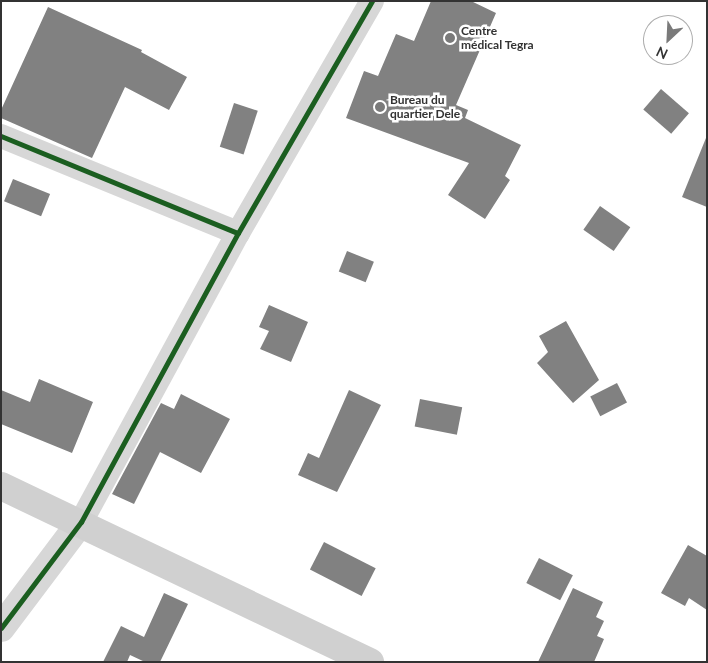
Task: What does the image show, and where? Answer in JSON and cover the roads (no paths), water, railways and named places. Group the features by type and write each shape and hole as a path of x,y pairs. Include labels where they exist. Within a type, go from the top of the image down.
{"main road":[{"path":"1,486 81,522 370,662"}],"street":[{"path":"1,628 81,522 238,233 372,1"},
{"path":"1,136 238,233"}],"place":[{"name":"Centre médical Tegra","path":"450,38"},
{"name":"Bureau du quartier Dele","path":"380,107"}]}
